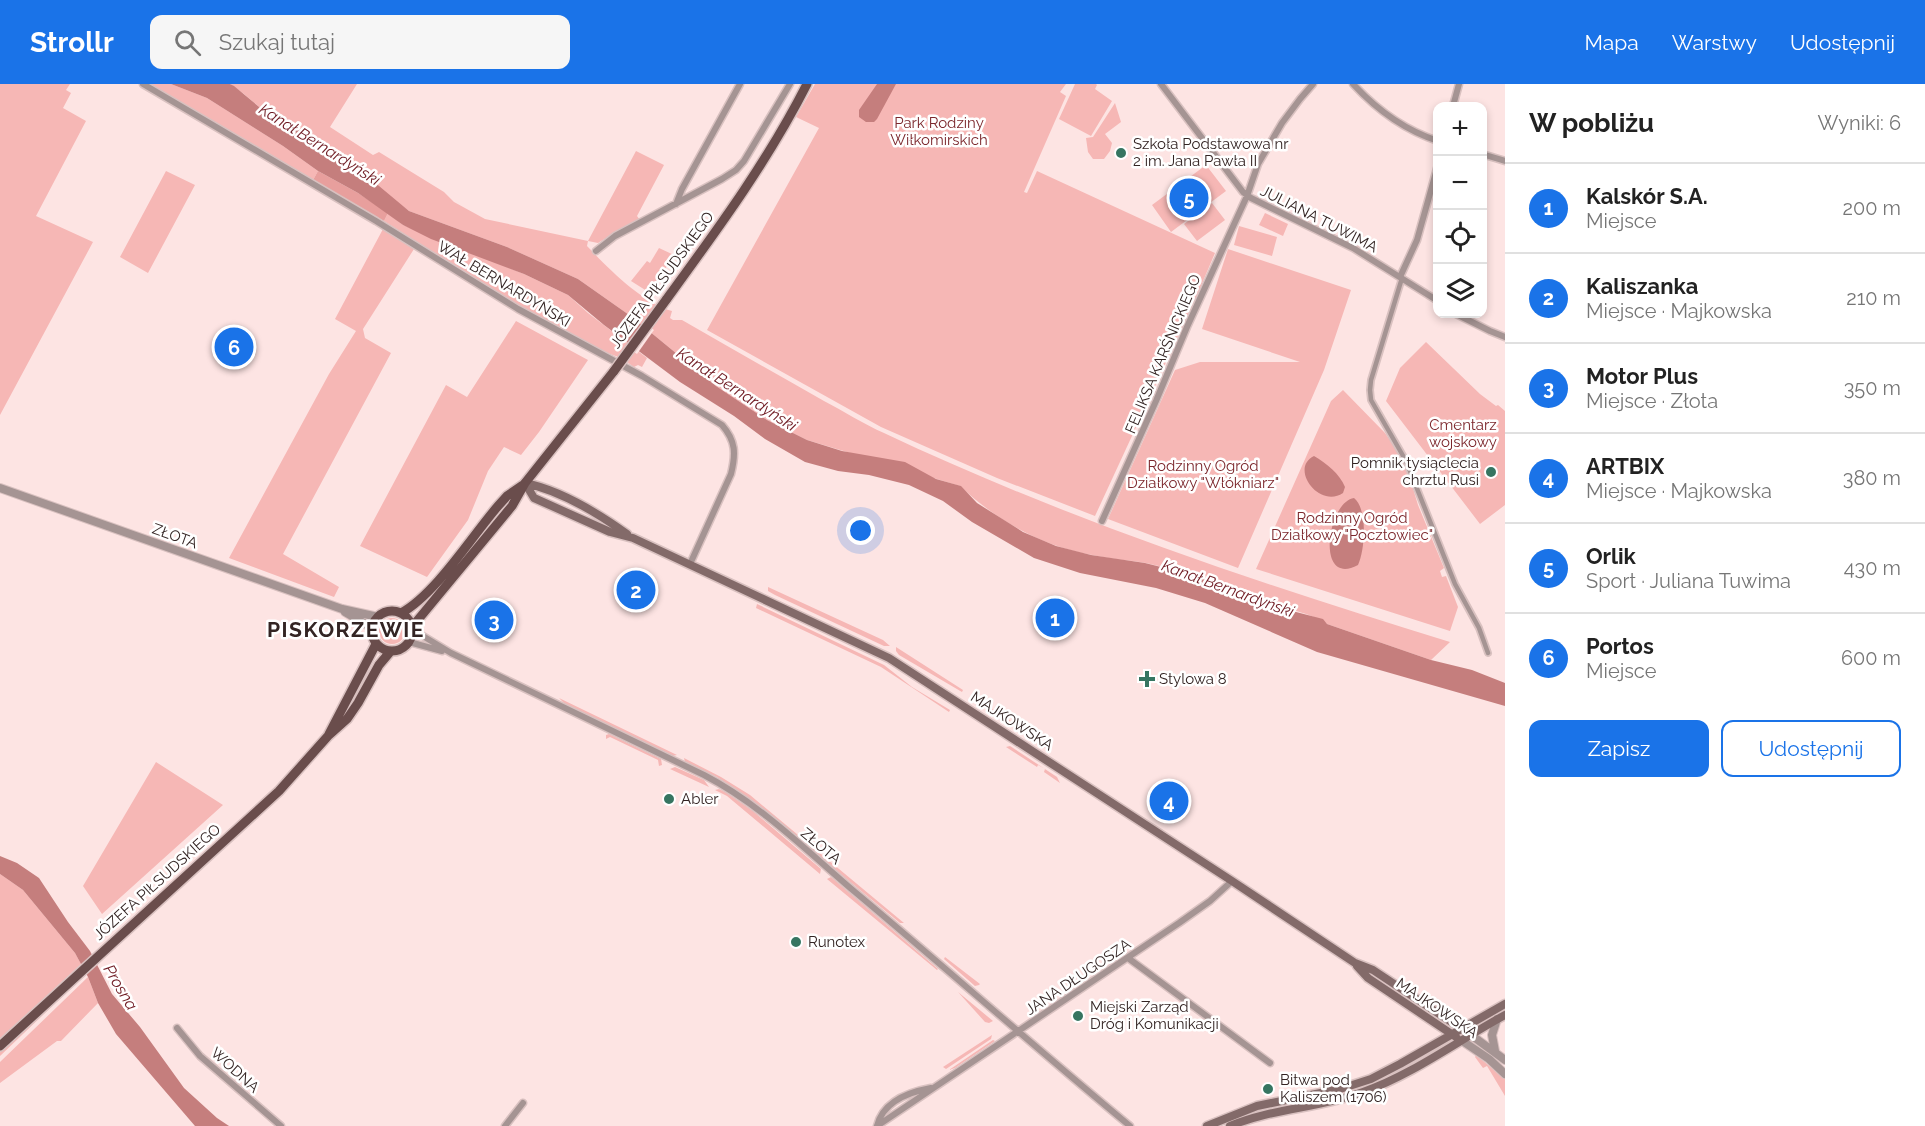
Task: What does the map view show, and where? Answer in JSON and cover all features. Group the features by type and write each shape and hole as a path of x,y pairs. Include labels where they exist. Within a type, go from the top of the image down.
{"main road":[{"name":"JÓZEFA PIŁSUDSKIEGO","path":"412,629 512,506 525,483 615,371 749,184 785,126 807,84"},
{"name":"MAJKOWSKA","path":"525,483 534,498 610,532 633,538"},
{"name":"MAJKOWSKA","path":"525,483 548,489 633,538 889,658 1355,963 1373,970 1471,1035"},
{"name":"JÓZEFA PIŁSUDSKIEGO","path":"401,613 413,606 438,581 498,506 525,483"},
{"path":"389,611 401,613 408,619 412,629 409,642 399,651 383,650 372,637 372,628 378,616 389,611"},
{"name":"JÓZEFA PIŁSUDSKIEGO","path":"328,736 376,644"},
{"name":"JÓZEFA PIŁSUDSKIEGO","path":"0,1046 264,805 298,771 328,736 340,727 390,652"},
{"name":"MAJKOWSKA","path":"1355,963 1368,978 1461,1040"},
{"path":"1207,1126 1257,1106 1328,1092 1360,1083 1388,1071 1505,1004"},
{"path":"1230,1126 1274,1112 1330,1102 1364,1092 1399,1076 1501,1017"}],"street":[{"name":"WAŁ BERNARDYŃSKI","path":"143,84 376,221 518,309 655,384 722,425 731,434 735,446 733,467 690,564"},
{"path":"676,204 740,84"},
{"path":"596,250 615,236 722,180 740,166 790,84"},
{"name":"JULIANA TUWIMA","path":"1161,84 1247,196 1341,241 1433,298"},
{"name":"FELIKSA KARŚNICKIEGO","path":"1102,521 1247,196 1264,152 1294,107 1313,84"},
{"path":"1353,84 1390,117 1422,136 1433,140"},
{"path":"1454,102 1459,84"},
{"path":"1487,156 1505,161"},
{"path":"1433,180 1417,240 1401,278 1371,380 1371,400 1406,461 1455,584 1479,628 1488,653"},
{"path":"1464,318 1505,337"},
{"name":"ZŁOTA","path":"0,488 342,609 378,616"},
{"name":"ZŁOTA","path":"342,609 372,628"},
{"name":"ZŁOTA","path":"412,629 451,653 731,790 895,925 1130,1126"},
{"name":"ZŁOTA","path":"409,642 451,653"},
{"name":"JANA DŁUGOSZA","path":"877,1126 1128,958 1198,909 1232,881"},
{"path":"1128,958 1270,1063"},
{"path":"1495,1051 1492,1035 1501,1017"},
{"name":"WODNA","path":"177,1028 200,1056 281,1126"},
{"name":"MAJKOWSKA","path":"1471,1035 1505,1060"},
{"name":"MAJKOWSKA","path":"1461,1040 1489,1059 1505,1074"},
{"path":"505,1126 523,1103"}],"green space":[{"path":"0,84 70,84 66,90 71,93 63,108 86,121 36,216 93,242 0,415"},
{"path":"149,84 171,84 207,98 318,171 313,180"},
{"path":"230,84 357,84 330,127 373,155 379,152 444,192 454,202 485,219 588,241 587,246 626,284 649,301 672,311 670,318 673,320 682,320 869,426 1022,494 1163,548 1306,597 1450,642 1431,660 1177,571 1146,563 1073,551 1038,538 1005,521 960,486 807,440 767,420 716,386 632,317 578,279 507,247 409,211 318,142 264,111"},
{"name":"Park Rodziny Wiłkomirskich","path":"815,84 1066,84 1060,92 1066,96 1024,192 1027,193 1037,171 1215,253 1095,516 997,478 881,427 707,330 819,128 796,117"},
{"path":"1075,84 1096,84 1095,89 1112,101 1091,136 1059,119"},
{"path":"1115,103 1121,122 1105,134 1112,143 1110,151 1104,159 1093,159 1088,152 1086,138 1093,137"},
{"path":"636,151 664,165 637,216 640,220 598,243 588,241"},
{"path":"1206,165 1226,191 1171,232 1152,205"},
{"path":"166,171 195,185 148,273 120,257"},
{"path":"1212,203 1225,220 1197,241 1184,224"},
{"path":"388,213 403,225 524,274 568,295 647,358 642,367 638,365 634,367 621,358 602,351 510,301 384,221"},
{"path":"1265,213 1288,224 1283,236 1259,225"},
{"path":"1239,226 1277,237 1272,256 1234,245"},
{"path":"383,229 414,249 363,329 365,338 391,353 283,554 339,587 334,597 229,558 329,374 356,331 335,319"},
{"path":"659,248 674,255 650,293 631,281 647,261 650,263"},
{"name":"Rodzinny Ogród Działkowy \"Włókniarz\"","path":"1228,249 1351,290 1324,370 1238,568 1108,519 1175,370 1200,362 1300,362 1202,329"},
{"path":"516,321 588,360 539,432 521,455 504,447 488,471 468,520 427,577 360,546 446,385 467,397"},
{"name":"Cmentarz wojskowy","path":"1426,342 1480,394 1505,411 1505,505 1480,524 1386,401 1400,368"},
{"name":"Rodzinny Ogród Działkowy \"Pocztowiec\"","path":"1343,390 1385,433 1408,472 1418,505 1444,568 1440,571 1442,577 1446,576 1458,607 1450,631 1256,569 1331,401"},
{"path":"768,587 883,640 890,646 884,646 775,595 768,591"},
{"path":"757,604 884,665 912,687 950,710 949,712 881,667 756,608"},
{"path":"392,618 401,622 405,631 401,640 392,644 383,640 379,631 383,622"},
{"path":"896,647 963,690 962,692 899,655"},
{"path":"971,695 1043,742 1048,748 971,698"},
{"path":"559,698 677,755 672,756 565,704"},
{"path":"609,734 661,759 662,765 659,766 658,760 610,737 606,739 606,735"},
{"path":"1010,746 1044,768 1038,765 1037,767 1006,747"},
{"path":"684,758 750,795 904,923 900,923 747,797 717,777 685,762"},
{"path":"156,762 223,805 102,914 83,886"},
{"path":"675,767 704,780 709,787 670,769"},
{"path":"1045,769 1057,777 1060,783 1044,772"},
{"path":"719,789 753,811 821,869 820,874 727,796 715,790"},
{"path":"0,874 23,890 75,953 81,964 0,1039"},
{"path":"831,877 938,969 827,879"},
{"path":"945,957 980,984 975,986 944,959"},
{"path":"88,977 98,1003 61,1041 57,1041 0,1083 0,1062"},
{"path":"69,990 0,1056 0,1052"},
{"path":"958,992 993,1021 985,1022"},
{"path":"992,1035 991,1039 946,1069 943,1067"},
{"path":"993,1040 995,1041 949,1070"},
{"path":"1476,1055 1505,1079 1505,1096 1487,1066 1483,1068 1475,1057"}],"shaded area":[{"path":"318,171 388,213 384,221 313,180"}],"water":[{"name":"Kanał Bernardyński","path":"171,84 230,84 234,86 264,111 300,130 367,176 409,211 507,247 578,279 632,317 716,386 767,420 807,440 842,451 905,462 936,479 961,486 977,503 1023,532 1056,546 1189,574 1296,612 1323,619 1327,624 1431,660 1472,670 1505,683 1505,706 1317,652 1205,603 1156,588 1080,573 1034,558 972,522 943,501 909,485 805,462 765,439 734,416 680,382 568,295 524,274 431,239 403,225 358,193 318,171 207,98"},
{"path":"877,84 896,84 877,119 874,122 866,122 859,117 859,110"},
{"path":"1314,456 1328,465 1340,478 1345,487 1343,493 1325,496 1310,485 1305,469 1307,462"},
{"path":"1354,498 1362,511 1364,530 1362,550 1358,565 1344,569 1335,565 1331,555 1332,527 1337,513 1345,503"},
{"path":"0,856 17,863 39,878 90,951 112,994 140,1027 184,1088 229,1126 195,1126 116,1034 98,1003 75,953 23,890 0,874"}],"pier":[{"path":"643,322 654,330 637,354 626,346"}],"place":[{"name":"Szkoła Podstawowa nr 2 im. Jana Pawła II","path":"1121,153"},
{"name":"Orlik","path":"1189,198"},
{"name":"Portos","path":"234,347"},
{"name":"Pomnik tysiąclecia chrztu Rusi","path":"1491,472"},
{"name":"Kaliszanka","path":"636,590"},
{"name":"Kalskór S.A.","path":"1055,618"},
{"name":"Motor Plus","path":"494,620"},
{"name":"Stylowa 8","path":"1147,679"},
{"name":"Abler","path":"669,799"},
{"name":"ARTBIX","path":"1169,801"},
{"name":"Runotex","path":"796,942"},
{"name":"Miejski Zarząd Dróg i Komunikacji","path":"1078,1016"},
{"name":"Bitwa pod Kaliszem (1706)","path":"1268,1089"}],"district":[{"name":"PISKORZEWIE","path":"346,630"}],"water label":[{"name":"Prosna","path":"121,987"}]}
